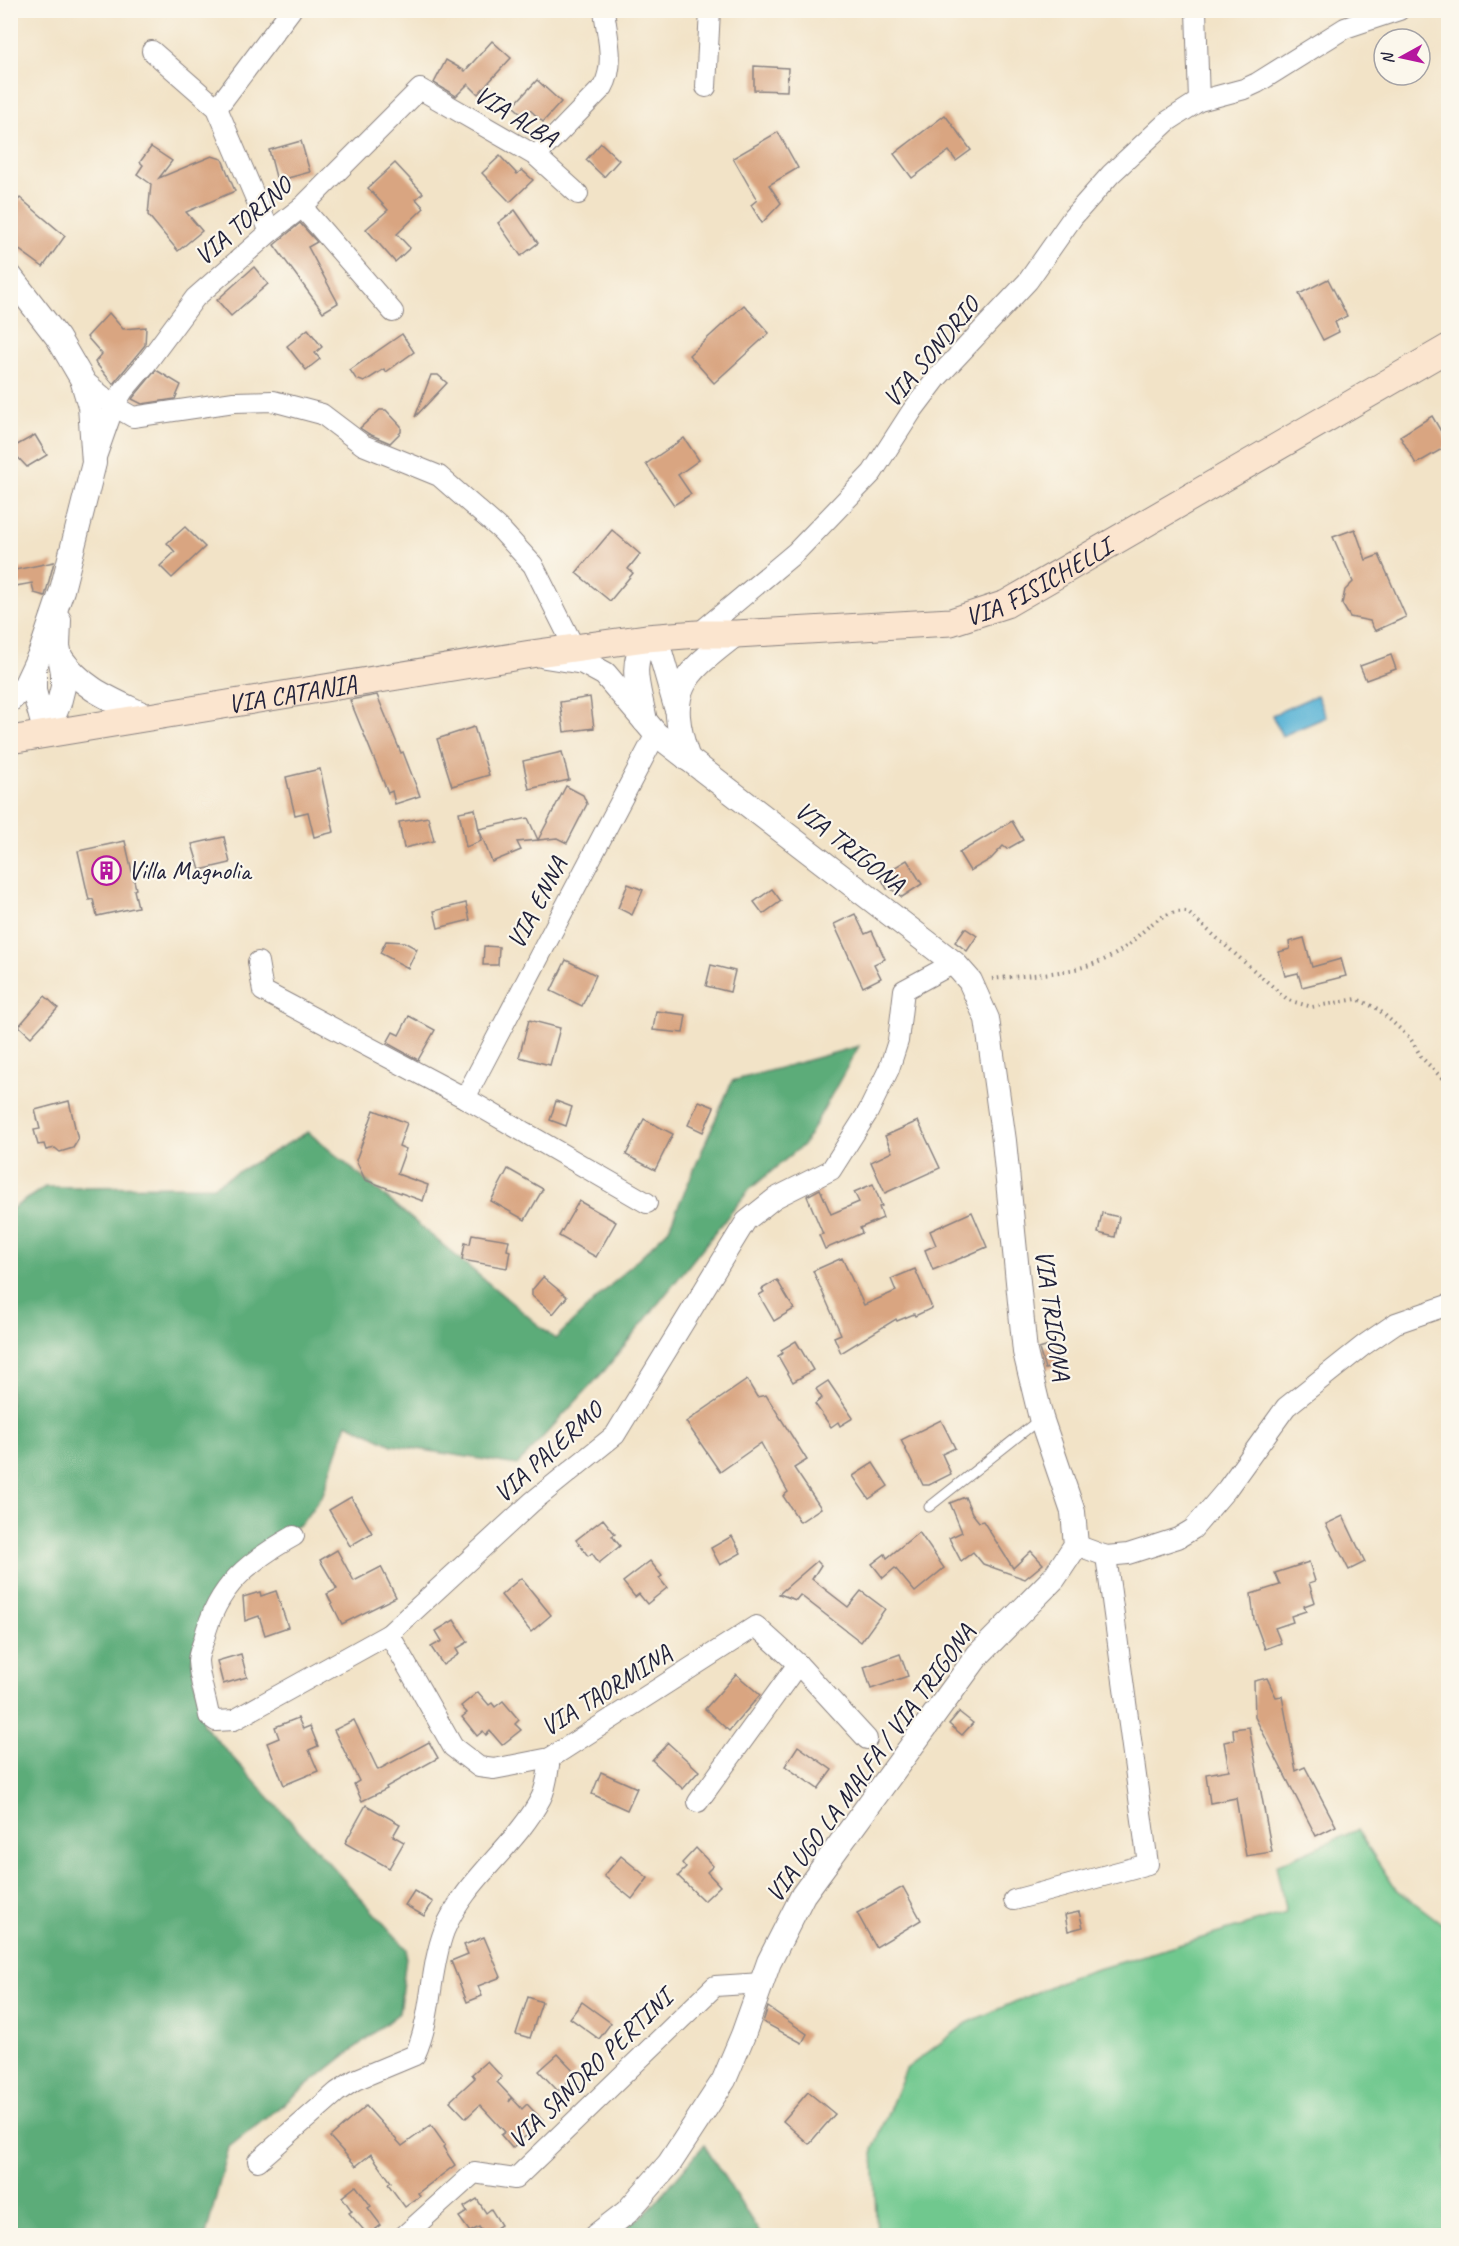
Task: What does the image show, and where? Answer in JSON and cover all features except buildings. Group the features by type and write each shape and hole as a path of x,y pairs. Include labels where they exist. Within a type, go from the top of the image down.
{"main road":[{"name":"VIA FISICHELLI","path":"575,649 646,638 698,634 736,634 951,622 1006,604 1449,348"},
{"name":"VIA CATANIA","path":"10,740 531,654 575,649"}],"street":[{"path":"217,108 291,10"},
{"path":"536,156 603,87 609,76 610,63 604,10"},
{"path":"706,87 710,10"},
{"path":"1196,10 1199,101"},
{"name":"VIA SONDRIO","path":"698,634 796,552 872,473 912,411 937,378 1028,281 1073,217 1111,174 1168,121 1199,101 1244,89 1345,28 1399,10"},
{"path":"152,51 217,108 270,232"},
{"name":"VIA ALBA","path":"420,89 536,156 578,194"},
{"name":"VIA TORINO","path":"94,463 114,406 123,391 195,298 302,207 420,89"},
{"path":"302,207 393,312"},
{"path":"10,276 58,338 82,379 90,406 94,463 62,590 33,671 25,686 10,700"},
{"path":"82,379 114,406 133,417 234,402 273,401 322,414 363,445 439,476 502,531 533,565 575,649"},
{"path":"46,734 63,687 57,633 62,590"},
{"path":"676,707 683,683 698,664 736,634"},
{"path":"651,728 635,670 637,653 646,638 661,655 676,707 679,732 688,759"},
{"name":"VIA TRIGONA","path":"531,654 583,662 604,674 651,728 688,759 954,963 970,981 987,1019 1004,1141 1024,1352 1041,1418 1073,1512 1076,1545"},
{"path":"60,657 73,675 87,686 148,717"},
{"path":"33,671 34,691 46,734"},
{"name":"VIA ENNA","path":"465,1098 651,728"},
{"path":"258,962 263,991 465,1098 647,1203"},
{"name":"VIA PALERMO","path":"294,1536 264,1553 237,1574 222,1595 207,1623 198,1661 209,1716 216,1721 234,1720 389,1634 532,1502 615,1435 746,1221 776,1198 831,1170 844,1151 868,1113 889,1070 898,1041 904,990 954,963"},
{"path":"1076,1545 1106,1556 1128,1554 1178,1538 1192,1529 1227,1489 1286,1407 1364,1345 1396,1323 1449,1305"},
{"name":"VIA UGO LA MALFA / VIA TRIGONA","path":"596,2235 627,2212 669,2164 724,2080 769,1962 803,1895 978,1655 1054,1578 1076,1545"},
{"path":"1014,1900 1148,1864 1106,1556"},
{"name":"VIA TAORMINA","path":"389,1634 453,1747 479,1767 494,1769 550,1758 756,1626 798,1664 867,1738"},
{"path":"698,1802 798,1664"},
{"path":"258,2161 337,2092 355,2080 416,2055 424,2035 435,1963 445,1930 465,1896 534,1810 542,1796 550,1758"},
{"name":"VIA SANDRO PERTINI","path":"404,2235 474,2173 515,2179 715,1986 762,1983"}],"lane":[{"path":"929,1507 1041,1418"}],"path":[{"path":"970,981 1080,969 1118,953 1155,921 1168,914 1178,911 1187,912 1235,956 1288,999 1312,1007 1357,999 1378,1009 1410,1038 1422,1058 1449,1084"}],"green space":[{"path":"859,1046 804,1144 749,1190 605,1370 517,1465 392,1445 347,1423 323,1494 302,1523 260,1547 192,1659 203,1725 407,1949 399,2013 229,2147 206,2235 11,2235 10,1210 45,1187 213,1186 308,1132 555,1339 668,1230 732,1081"},
{"path":"1357,1830 1395,1888 1448,1928 1448,2235 877,2235 873,2150 906,2069 967,2023 1071,1977 1286,1913 1276,1865"},
{"path":"704,2145 761,2235 616,2236 650,2209"}],"water":[{"path":"1317,695 1326,717 1282,736 1272,715"}],"place":[{"name":"Villa Magnolia","path":"107,870"}]}
